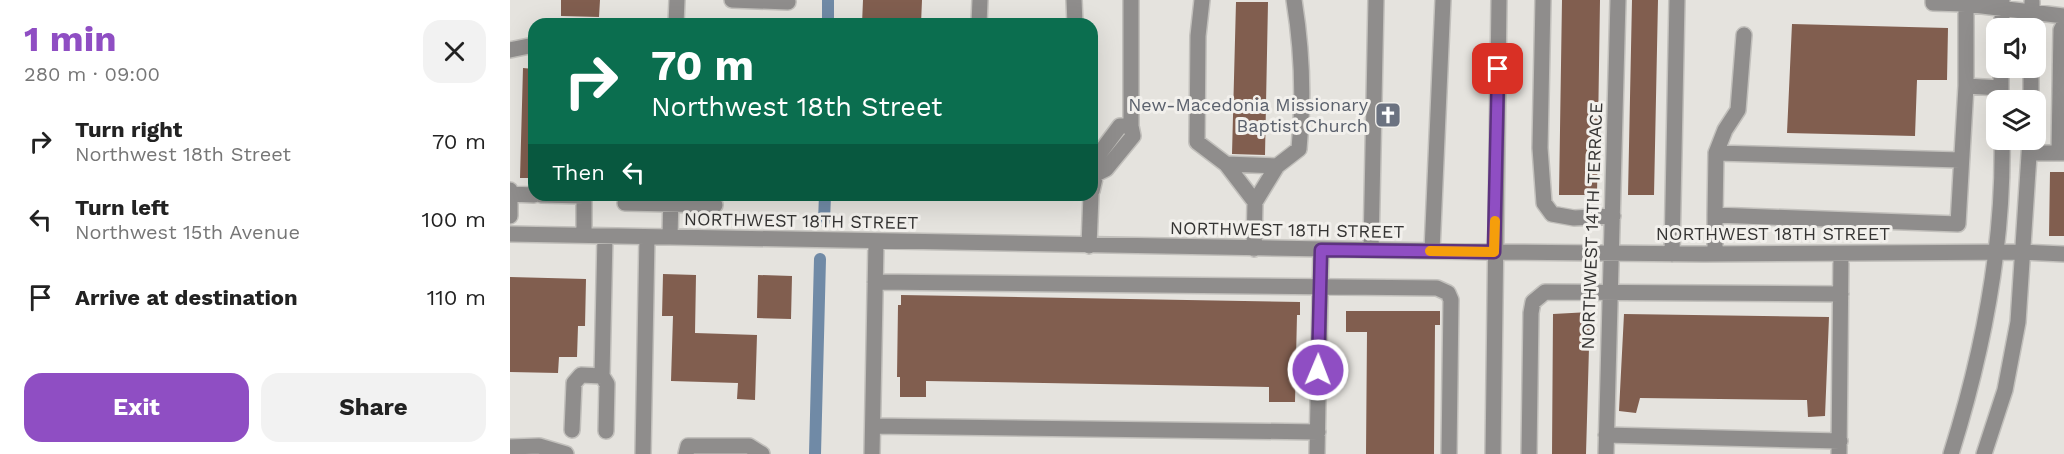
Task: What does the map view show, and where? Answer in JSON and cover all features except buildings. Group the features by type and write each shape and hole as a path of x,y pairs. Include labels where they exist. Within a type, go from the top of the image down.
{"street":[{"path":"676,18 677,0"},
{"path":"732,0 788,2"},
{"path":"979,18 980,0"},
{"path":"1074,0 1075,18"},
{"path":"1098,172 1106,169 1133,136 1131,126 1131,0"},
{"path":"1202,0 1198,47 1197,142 1226,164 1255,202"},
{"path":"1254,249 1255,202 1277,166 1299,149 1301,125 1298,26 1294,0"},
{"path":"1371,250 1376,0"},
{"path":"1432,251 1443,0"},
{"path":"1493,454 1499,0"},
{"path":"1543,0 1540,148 1544,203 1552,214 1574,218 1612,216"},
{"name":"NORTHWEST 14TH TERRACE","path":"1606,454 1618,0"},
{"path":"1672,254 1677,0"},
{"path":"1933,0 1933,3 2032,5 2064,16"},
{"path":"1715,215 1958,224 1966,86 1966,2"},
{"path":"2046,150 2061,153 2061,30 2064,24"},
{"path":"1715,254 1716,153 1725,130 1738,110 1744,35"},
{"path":"510,50 528,46"},
{"path":"1966,86 1986,91"},
{"path":"1951,454 1974,383 1992,288 2000,217 2002,150"},
{"path":"1984,454 2005,390 2022,294 2030,150"},
{"path":"1716,153 1960,160"},
{"path":"1226,164 1277,166"},
{"path":"510,216 510,193 528,194"},
{"path":"584,201 584,236"},
{"path":"625,203 656,201"},
{"path":"670,237 671,201"},
{"path":"680,201 716,205"},
{"path":"1089,246 1092,201"},
{"name":"NORTHWEST 18TH STREET","path":"510,234 1321,250 1672,254 2024,252 2064,254"},
{"path":"605,236 602,376 607,384 606,430"},
{"path":"643,454 647,237"},
{"path":"872,454 876,242"},
{"path":"1317,454 1321,250"},
{"path":"1606,435 1839,447 1841,254"},
{"path":"875,282 1437,288 1448,293 1450,300 1449,454"},
{"path":"1529,454 1531,313 1533,302 1550,290 1841,294"},
{"path":"572,430 574,383 581,375 602,376"},
{"path":"873,426 1318,432"},
{"path":"510,447 539,446 566,454"},
{"path":"686,454 688,446 749,446 762,454"}],"waterway":[{"path":"828,0 828,18"},
{"path":"824,221 825,201"},
{"path":"815,454 820,259"}],"slow traffic":[{"path":"1430,251 1494,252 1495,221"}],"place":[{"name":"New-Macedonia Missionary Baptist Church","path":"1388,115"}],"route":[{"path":"1318,370 1321,250 1494,252 1498,69"}]}
